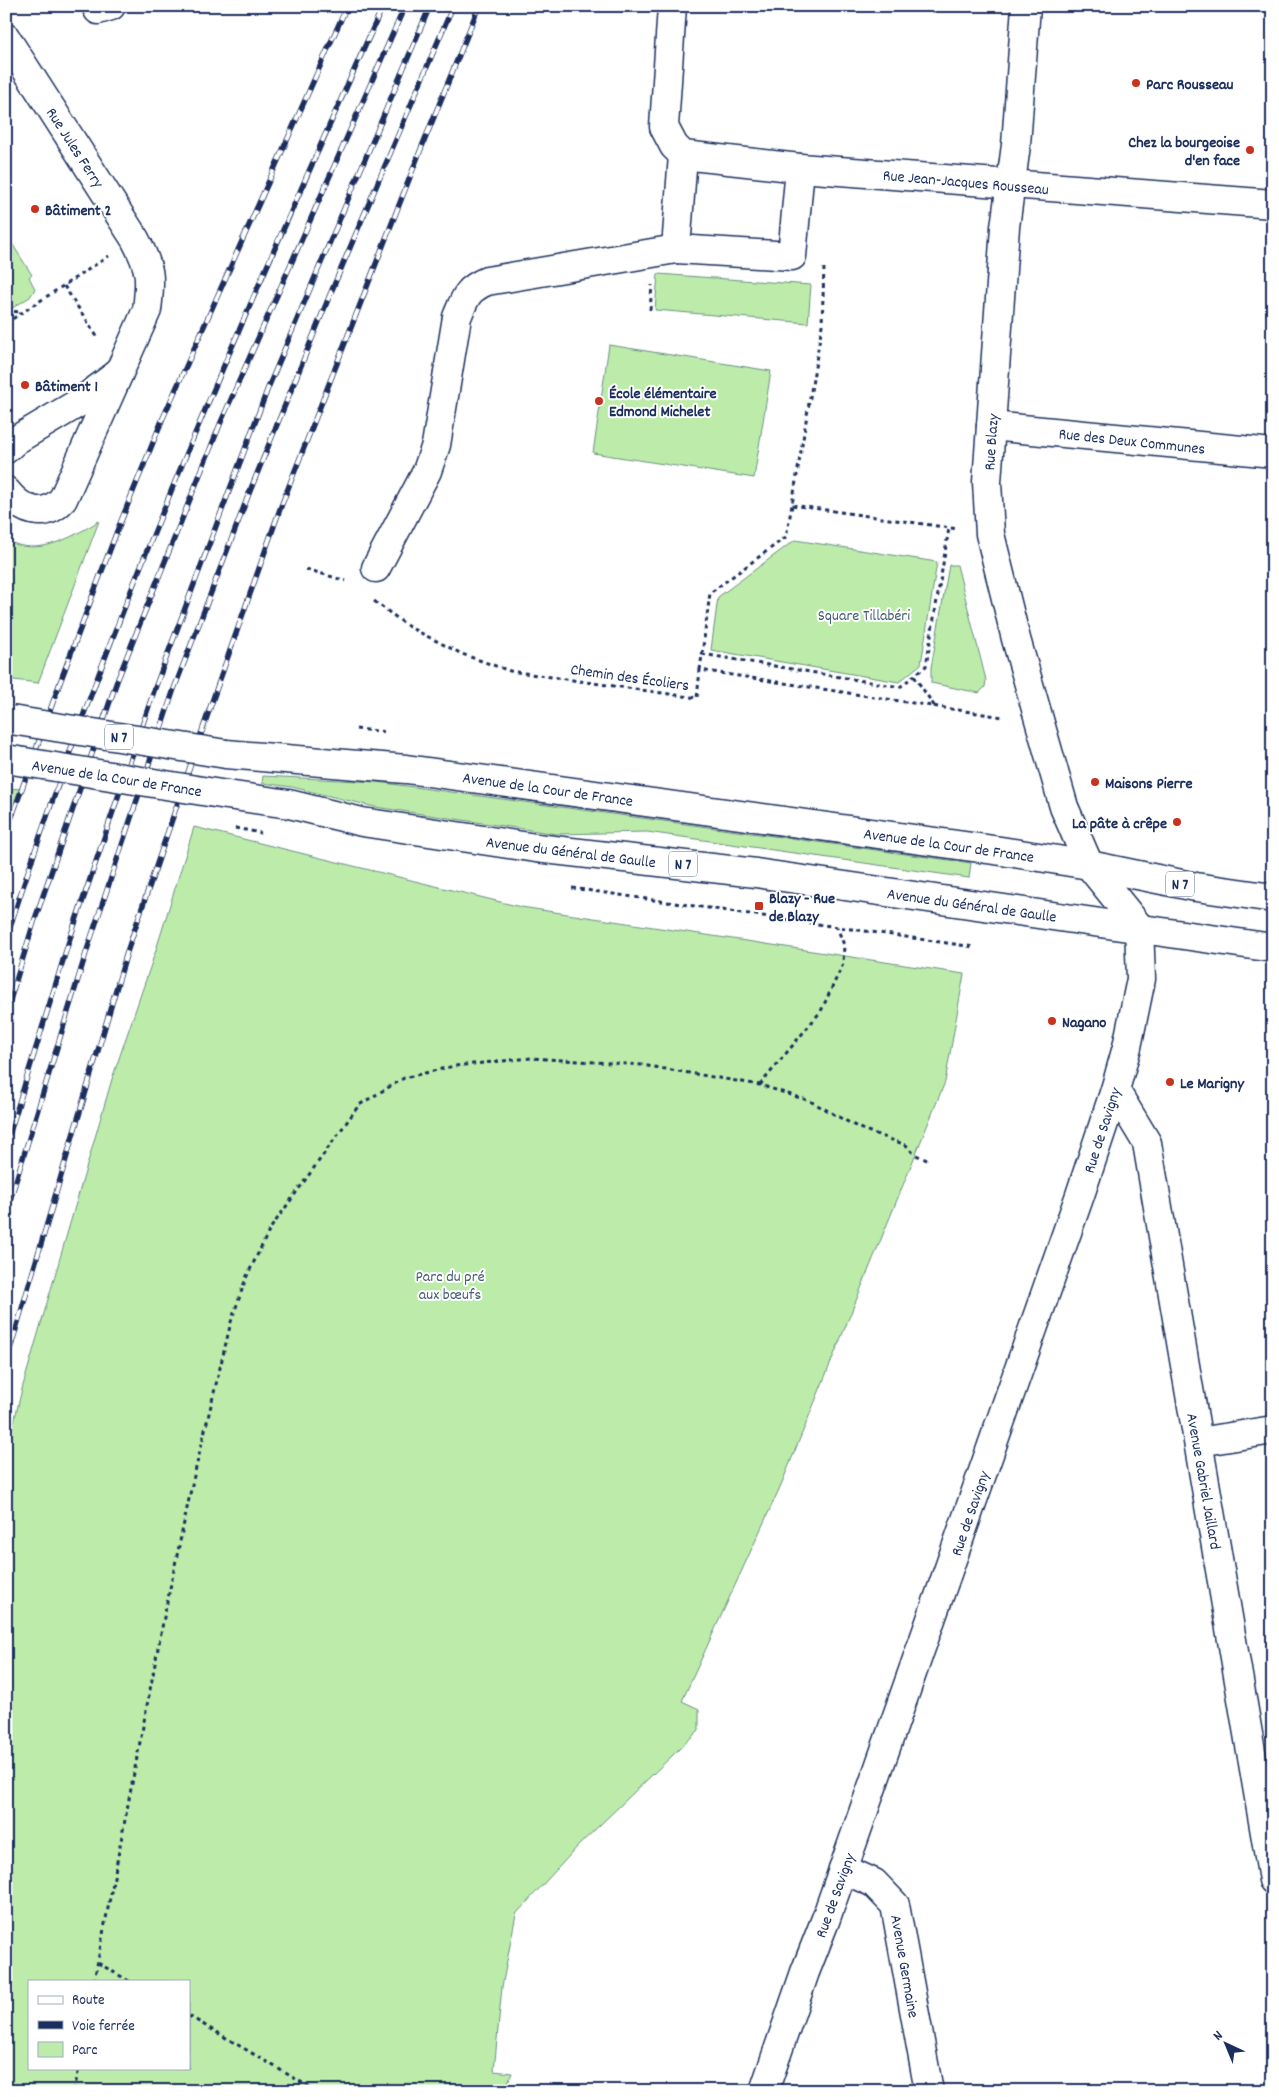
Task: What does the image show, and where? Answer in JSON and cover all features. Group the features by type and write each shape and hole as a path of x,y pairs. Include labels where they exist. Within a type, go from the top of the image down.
{"street":[{"path":"96,6 98,10 111,6"},
{"path":"672,6 664,127 676,146 676,249"},
{"name":"Rue Blazy","path":"1026,6 1016,145 1009,184 987,482 990,534 1064,807 1089,865"},
{"name":"Rue Jules Ferry","path":"6,38 135,239 147,261 151,281 146,310 63,499 56,507 46,511 26,508 15,501 6,491"},
{"name":"Rue Jean-Jacques Rousseau","path":"676,146 800,168 1273,204"},
{"path":"376,568 427,471 436,445 457,318 465,298 474,286 487,281 676,249 792,256 800,168"},
{"path":"6,449 16,440 80,402 120,372"},
{"name":"Rue des Deux Communes","path":"991,426 1273,453"},
{"name":"Avenue de la Cour de France","path":"9,719 226,754 406,769 981,848 1089,865 1196,887 1273,898"},
{"name":"Avenue de la Cour de France","path":"6,759 227,795"},
{"name":"Avenue du Général de Gaulle","path":"227,795 289,804 362,822 536,848 756,872 1273,948"},
{"path":"1089,865 1139,928"},
{"name":"Rue de Savigny","path":"764,2091 1080,1195 1115,1090 1141,979 1139,928"},
{"name":"Avenue Gabriel Jaillard","path":"1115,1090 1147,1143 1273,1880"},
{"path":"1199,1442 1273,1430"},
{"name":"Avenue Germaine","path":"843,1869 874,1883 896,1905 929,2091"}],"path":[{"path":"6,322 135,239"},
{"path":"700,670 710,593 786,537 822,325 824,259"},
{"path":"64,286 120,372"},
{"path":"6,311 23,312"},
{"path":"792,505 990,534"},
{"path":"702,654 900,687 926,666 949,528"},
{"path":"306,569 349,582"},
{"name":"Chemin des Écoliers","path":"372,600 409,627 462,654 510,671 697,698 700,670 935,708 1020,720 1039,720"},
{"path":"914,676 935,708"},
{"path":"261,834 269,835"},
{"path":"562,886 974,947"},
{"path":"760,1085 821,1010 843,964 844,945 837,927"},
{"path":"94,1980 167,1603 193,1480 231,1322 246,1278 270,1229 359,1105 404,1078 454,1066 531,1058 642,1065 760,1085 810,1101 859,1128 906,1145 914,1154 929,1161"},
{"path":"98,1963 127,1980"},
{"path":"190,2017 316,2091"},
{"path":"74,2091 78,2070"}],"green space":[{"path":"6,234 32,275 29,277 35,289 30,297 6,312"},
{"path":"658,274 811,285 808,323 655,310"},
{"path":"609,345 771,371 754,478 593,453"},
{"path":"99,521 38,683 6,679 6,540 30,547 42,546 66,539"},
{"name":"Square Tillabéri","path":"795,540 937,562 921,664 899,682 711,650 718,597"},
{"path":"949,565 957,565 986,680 985,687 979,693 931,683 931,668"},
{"path":"263,776 377,782 971,863 969,878 647,832 557,834 375,807 292,787 262,783"},
{"path":"6,788 21,789 6,833"},
{"name":"Parc du pré aux bœufs","path":"194,827 521,907 964,974 945,1082 781,1485 682,1701 699,1709 699,1730 579,1845 516,1914 502,1987 494,2071 512,2073 504,2091 6,2091 6,1455 22,1389 112,1079 155,953"}],"railway":[{"path":"6,833 117,531 163,418 347,6"},
{"path":"6,939 89,701 181,467 280,236 383,6"},
{"path":"6,1013 34,922 117,681 221,422 405,6"},
{"path":"6,1145 69,941 155,688 268,388 430,6"},
{"path":"6,1213 87,950 174,689 250,491 329,297 453,6"},
{"path":"6,1363 127,952 214,696 280,509 479,6"}],"place":[{"name":"Parc Rousseau","path":"1136,83"},
{"name":"Chez la bourgeoise d'en face","path":"1250,150"},
{"name":"Bâtiment 2","path":"35,209"},
{"name":"Bâtiment 1","path":"25,385"},
{"name":"École élémentaire Edmond Michelet","path":"599,401"},
{"name":"Maisons Pierre","path":"1095,782"},
{"name":"La pâte à crêpe","path":"1177,822"},
{"name":"Blazy - Rue de Blazy","path":"759,906"},
{"name":"Nagano","path":"1052,1021"},
{"name":"Le Marigny","path":"1170,1082"}]}
